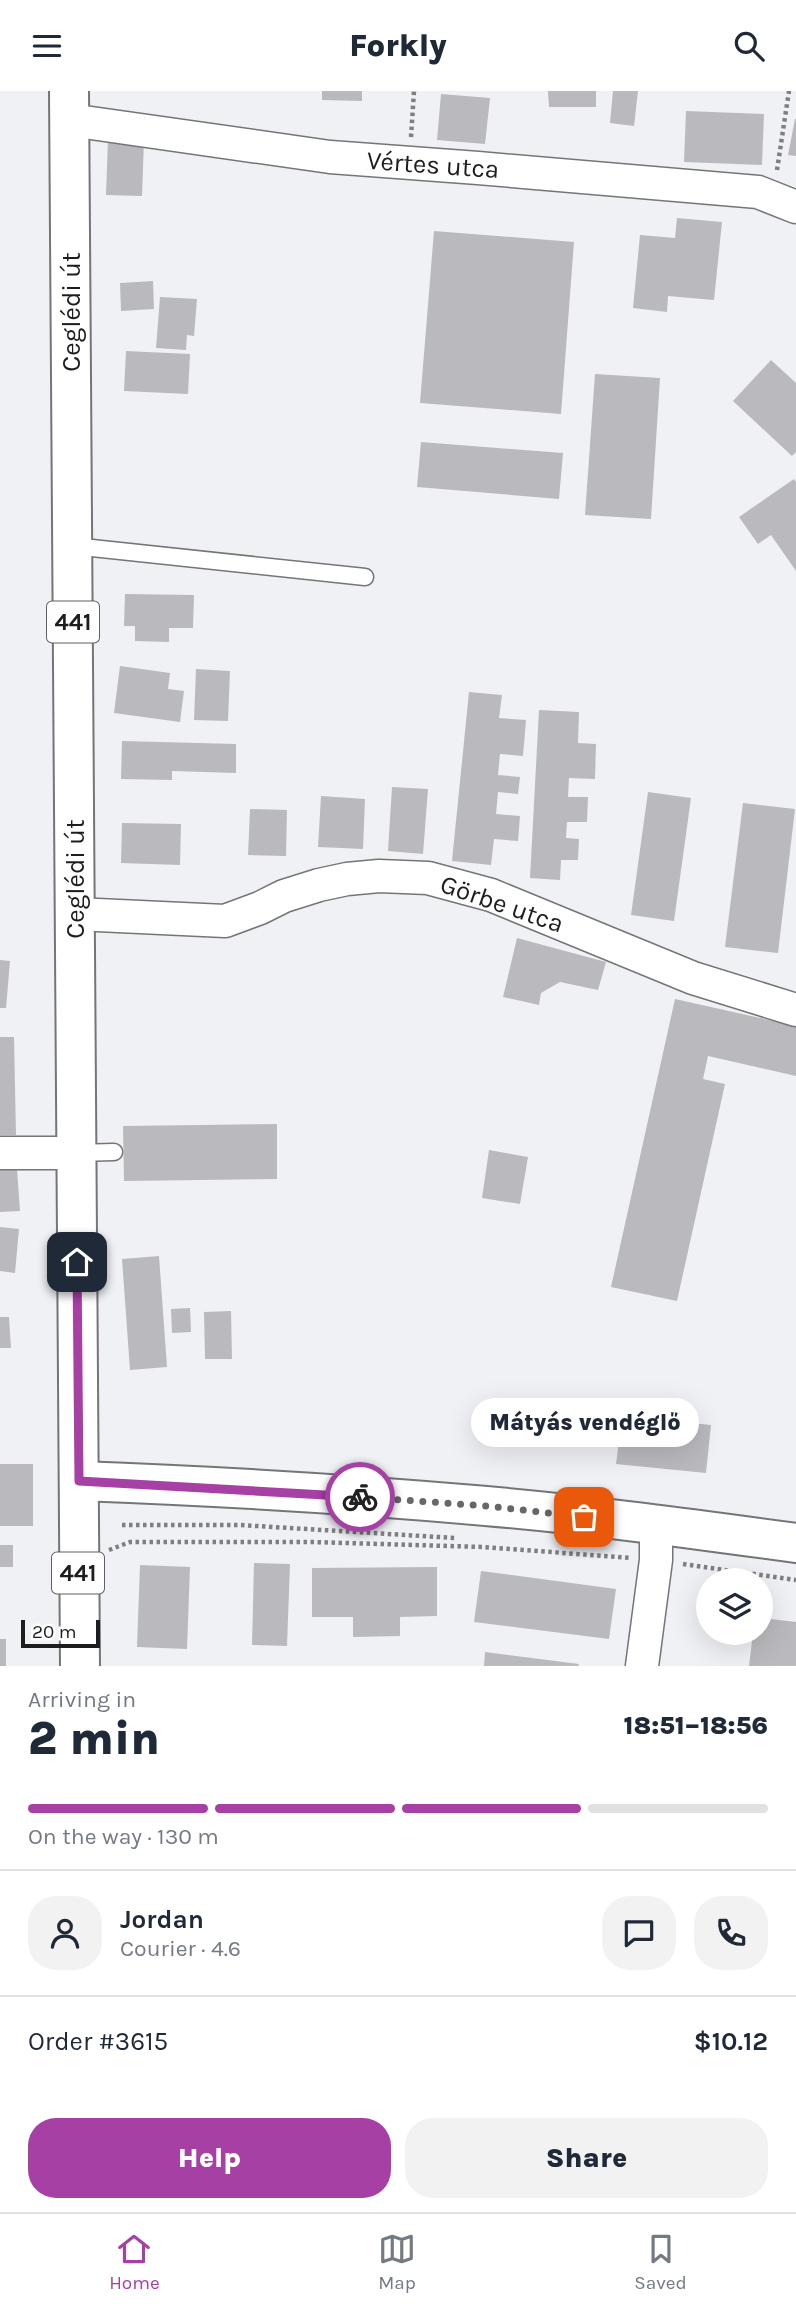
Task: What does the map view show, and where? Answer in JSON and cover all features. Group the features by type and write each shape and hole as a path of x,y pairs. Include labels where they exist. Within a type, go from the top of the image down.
{"main road":[{"name":"Ceglédi út","path":"69,105 80,1666"},
{"path":"79,1481 278,1490 487,1506 656,1542 796,1543"}],"street":[{"name":"Vértes utca","path":"69,105 330,157 758,193 784,202"},
{"name":"Görbe utca","path":"75,914 225,921 284,896 328,883 379,876 428,878 491,895 693,978 796,1010"},
{"path":"0,1153 76,1153"},
{"path":"642,1666 656,1542"}],"lane":[{"path":"72,546 365,577"},
{"path":"76,1153 114,1151"}],"path":[{"path":"409,162 414,91"},
{"path":"784,202 789,91"},
{"path":"122,1525 240,1525 462,1539"},
{"path":"476,1540 569,1547 656,1542"},
{"path":"108,1551 130,1542 312,1542 483,1547 656,1542 796,1580"}],"building":[{"path":"322,91 362,91 362,101 322,100"},
{"path":"548,91 596,91 596,107 549,107"},
{"path":"613,91 638,91 634,126 610,123"},
{"path":"441,94 490,98 485,144 437,140"},
{"path":"686,111 764,114 762,165 684,162"},
{"path":"796,119 796,156 788,155"},
{"path":"108,139 144,140 142,196 106,195"},
{"path":"677,218 722,222 714,300 668,296 667,312 633,308 640,235 675,238"},
{"path":"434,231 574,242 561,414 420,403"},
{"path":"153,281 154,309 121,311 120,283"},
{"path":"160,297 197,299 194,336 187,335 186,350 156,348"},
{"path":"126,351 190,354 188,394 124,391"},
{"path":"771,360 796,383 796,452 792,456 733,401"},
{"path":"595,374 660,378 651,519 585,515"},
{"path":"421,442 563,453 559,499 417,487"},
{"path":"794,479 796,571 771,535 758,544 739,517"},
{"path":"125,594 194,595 193,628 169,628 169,642 135,641 135,626 124,626"},
{"path":"120,666 170,673 168,689 184,691 180,722 114,713"},
{"path":"196,669 230,671 228,721 194,720"},
{"path":"469,692 502,695 499,718 526,720 523,756 500,754 498,775 520,777 518,794 498,792 496,814 520,816 518,841 494,839 491,865 452,861"},
{"path":"539,710 579,712 578,743 596,744 595,779 569,778 568,797 588,797 587,822 567,822 566,838 579,839 578,860 561,860 560,880 530,878"},
{"path":"122,741 236,744 236,773 172,771 172,780 121,779"},
{"path":"392,787 428,789 423,854 388,851"},
{"path":"648,792 691,798 674,921 631,915"},
{"path":"321,796 365,799 363,849 318,847"},
{"path":"743,803 795,809 778,953 725,947"},
{"path":"250,809 287,810 286,856 248,855"},
{"path":"122,823 181,824 180,865 121,863"},
{"path":"517,938 606,962 598,990 560,982 541,993 539,1005 503,997"},
{"path":"0,960 10,961 6,1008 0,1008"},
{"path":"675,999 796,1026 796,1076 708,1056 703,1079 725,1084 677,1301 611,1287"},
{"path":"0,1037 14,1037 16,1135 0,1135"},
{"path":"277,1124 277,1179 124,1181 123,1126"},
{"path":"489,1150 528,1157 520,1204 482,1198"},
{"path":"17,1169 20,1211 0,1212 0,1170"},
{"path":"0,1227 19,1229 15,1273 0,1271"},
{"path":"159,1256 167,1367 130,1370 122,1259"},
{"path":"190,1308 191,1332 172,1333 171,1309"},
{"path":"231,1311 232,1359 205,1359 204,1312"},
{"path":"0,1317 9,1317 11,1348 0,1348"},
{"path":"622,1416 711,1425 706,1473 616,1464"},
{"path":"0,1464 33,1464 33,1526 0,1526"},
{"path":"0,1545 13,1545 13,1567 0,1567"},
{"path":"254,1563 290,1564 287,1646 252,1645"},
{"path":"140,1565 190,1567 187,1649 137,1647"},
{"path":"437,1567 437,1616 400,1617 400,1636 353,1637 353,1617 312,1617 312,1568"},
{"path":"481,1571 616,1589 609,1639 474,1622"},
{"path":"773,1619 796,1622 796,1666 749,1666 752,1645 773,1645"},
{"path":"0,1639 6,1639 6,1666 0,1666"},
{"path":"485,1652 579,1664 484,1666"}],"way so far":[{"path":"360,1497 487,1506 584,1517"}],"place":[{"name":"Mátyás vendéglő","path":"584,1517"}],"route":[{"path":"77,1262 79,1481 278,1490 360,1497"}]}
